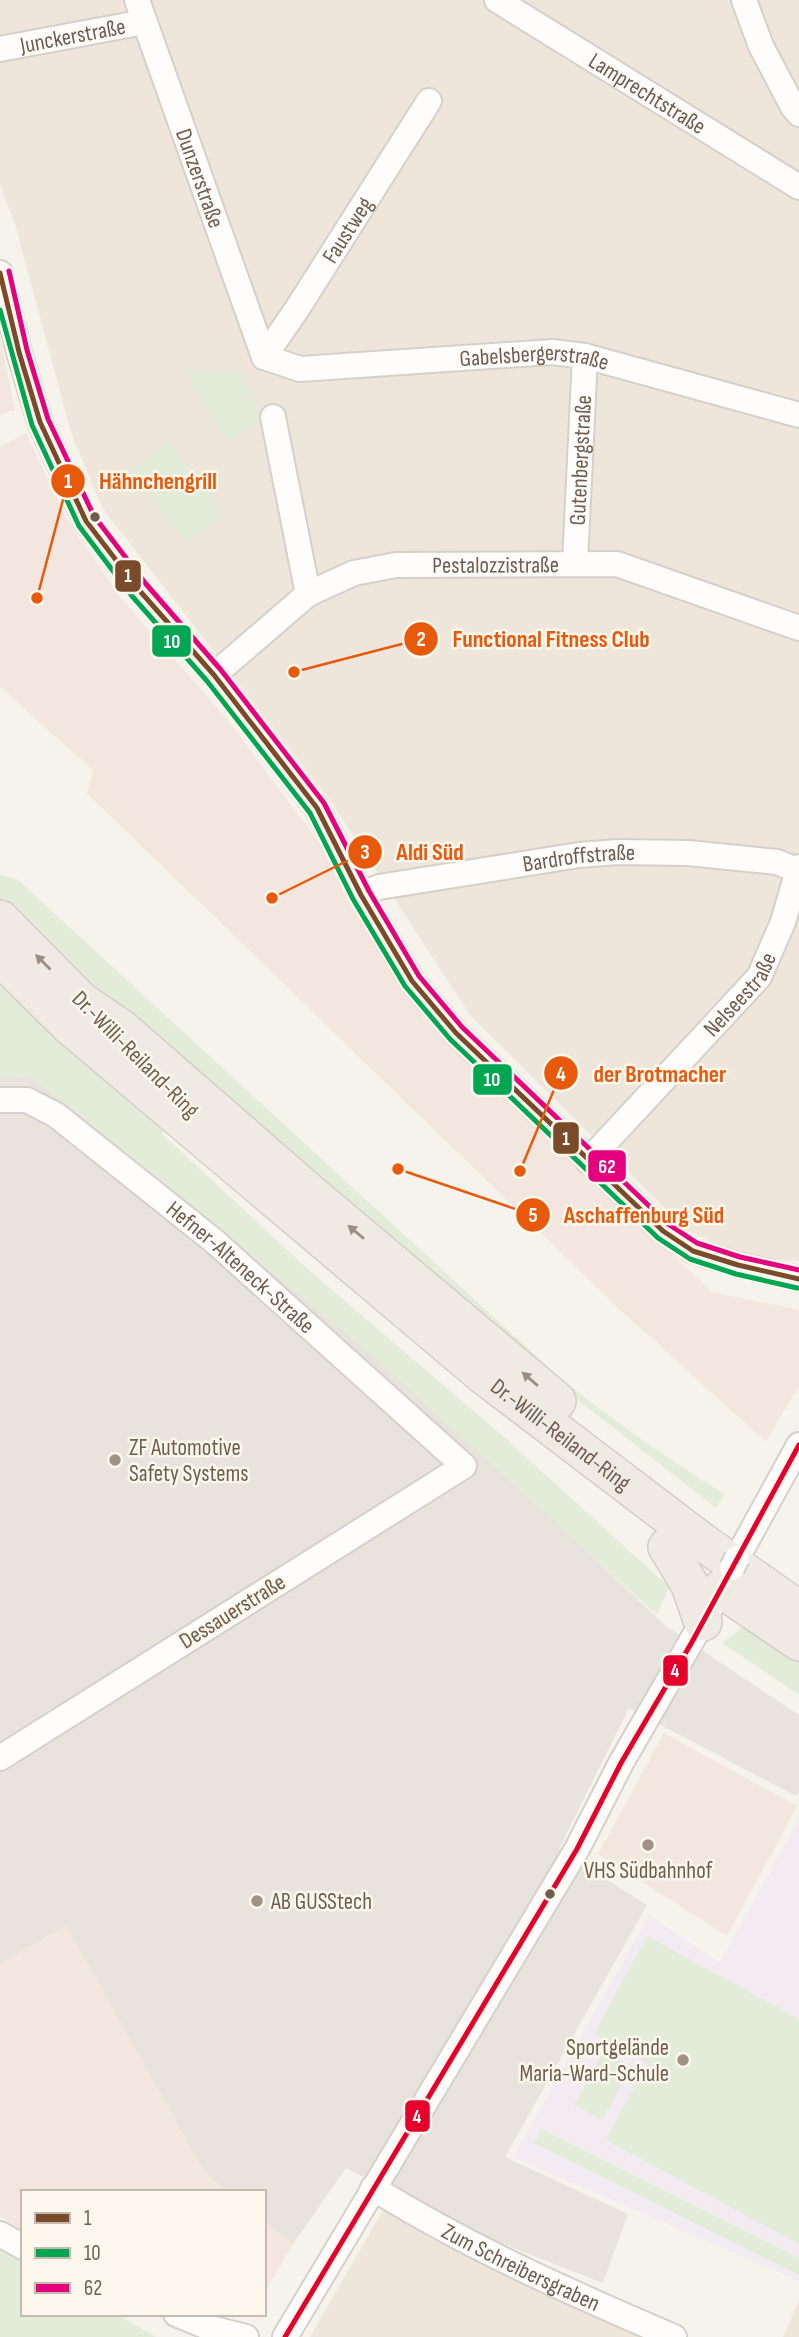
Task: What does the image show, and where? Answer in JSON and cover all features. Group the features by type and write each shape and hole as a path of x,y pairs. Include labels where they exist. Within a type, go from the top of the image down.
{"highway":[{"name":"Dr.-Willi-Reiland-Ring","path":"0,919 78,1015"},
{"name":"Dr.-Willi-Reiland-Ring","path":"0,957 78,1015 332,1248 483,1375 701,1541 799,1610"},
{"path":"78,1015 91,1059 249,1206 537,1446 667,1546 690,1585 703,1622"},
{"path":"78,1015 122,1029 289,1176 547,1394 731,1560 799,1642"},
{"path":"667,1546 731,1560 799,1583"}],"street":[{"name":"Lamprechtstraße","path":"497,0 799,187"},
{"path":"744,0 761,46 799,114"},
{"name":"Junckerstraße","path":"0,49 140,11"},
{"name":"Dunzerstraße","path":"140,11 264,357"},
{"name":"Faustweg","path":"264,357 298,309 429,101"},
{"path":"0,273 19,352 40,422 86,521 139,590 214,674 317,808 361,895 412,981 456,1033 663,1231 693,1251 738,1265 798,1278"},
{"name":"Gabelsbergerstraße","path":"264,357 300,369 552,352 585,356 799,415"},
{"name":"Gutenbergstraße","path":"575,563 585,356"},
{"path":"273,417 308,594"},
{"name":"Pestalozzistraße","path":"214,674 308,594 354,573 396,565 617,564 799,628"},
{"name":"Bardroffstraße","path":"361,895 379,887 579,855 618,852 688,853 777,862 799,869"},
{"name":"Nelseestraße","path":"589,1161 759,977 783,922 799,869"},
{"name":"Hefner-Alteneck-Straße","path":"0,1100 27,1100 56,1115 214,1241 464,1466"},
{"path":"285,2337 577,1849 621,1763 703,1622 731,1560 795,1452"},
{"name":"Dessauerstraße","path":"0,1758 464,1466"},
{"name":"Zum Schreibersgraben","path":"373,2188 479,2248 545,2281 674,2337"},
{"path":"0,2234 21,2246"},
{"path":"180,2316 213,2333 246,2337"}],"shaded area":[{"path":"0,0 799,0 799,1261 743,1258 686,1229 470,1015 330,800 103,509 72,436 16,228 0,184"},
{"path":"0,337 15,410 0,415"},
{"path":"26,433 67,519 119,596 227,719 327,853 424,1019 712,1292 799,1310 799,1385 766,1442 616,1306 87,793 94,771 0,687 0,447"},
{"path":"27,1075 72,1108 357,1342 522,1490 666,1626 799,1715 799,1791 796,1796 629,1708 559,1849 647,1905 505,2157 628,2214 603,2283 463,2228 346,2168 293,2244 266,2223 266,2190 226,2190 205,2173 66,1925 0,1964 0,1079"},
{"path":"664,1733 797,1806 727,1936 598,1854"},
{"name":"Sportgelände Maria-Ward-Schule","path":"799,1819 799,2281 513,2157 649,1915 720,1962"},
{"path":"66,1924 205,2173 226,2190 21,2190 21,2230 0,2216 0,1964"},
{"path":"384,2208 651,2337 310,2337"},
{"path":"266,2223 293,2244 266,2290"},
{"path":"799,2300 799,2337 783,2337"}],"green space":[{"path":"185,370 241,372 263,421 226,443"},
{"path":"168,441 224,514 186,543 130,471"},
{"path":"0,875 17,879 558,1376 640,1438 725,1494 716,1508 434,1287 204,1081 162,1134 312,1273 505,1438 669,1587 657,1615 357,1342 72,1108 27,1075 0,1079"},
{"path":"744,1620 799,1655 799,1695 722,1643 739,1630"},
{"path":"647,1936 799,2019 799,2244 606,2140 647,2063 594,2034"},
{"path":"604,2051 631,2067 602,2120 574,2105"},
{"path":"541,2129 799,2258 799,2275 534,2143"},
{"path":"0,2248 21,2260 21,2316 119,2316 156,2337 0,2337"}],"transit line":[{"name":"62","path":"9,271 27,350 48,419 94,516 146,584 221,670 324,803 369,891 419,976 462,1027 668,1224 697,1243 740,1257 799,1270"},
{"name":"1","path":"0,273 19,352 40,422 86,521 139,590 214,675 317,808 361,895 412,981 456,1033 663,1231 693,1251 799,1279"},
{"name":"10","path":"0,310 32,425 79,526 132,596 207,681 310,813 353,899 405,986 450,1039 658,1238 690,1259 736,1274 797,1288"},
{"name":"4","path":"285,2337 577,1849 621,1763 692,1642 799,1445"}],"place":[{"name":"Hähnchengrill","path":"37,598"},
{"name":"Functional Fitness Club","path":"294,672"},
{"name":"Aldi Süd","path":"272,898"},
{"name":"Aschaffenburg Süd","path":"398,1169"},
{"name":"der Brotmacher","path":"520,1171"},
{"name":"ZF Automotive Safety Systems","path":"115,1460"},
{"name":"VHS Südbahnhof","path":"648,1845"},
{"name":"AB GUSStech","path":"257,1901"},
{"name":"Sportgelände Maria-Ward-Schule","path":"683,2060"}]}
